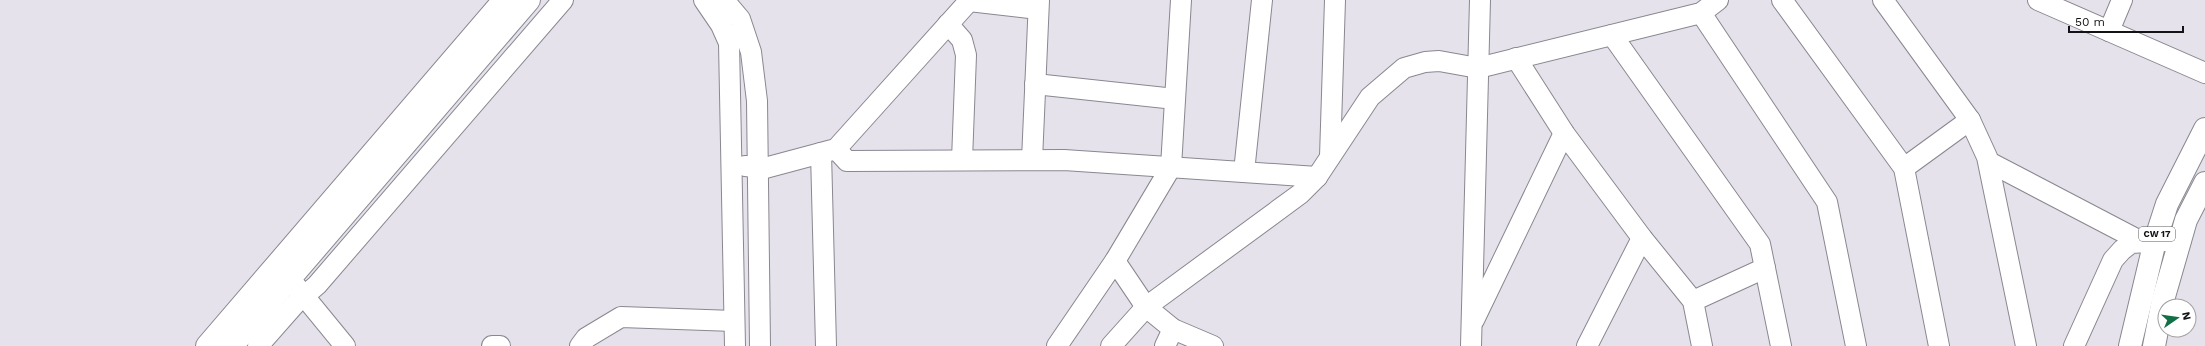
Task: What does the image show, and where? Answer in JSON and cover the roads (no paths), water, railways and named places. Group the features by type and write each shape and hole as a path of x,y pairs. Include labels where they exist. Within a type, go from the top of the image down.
{"main road":[{"path":"207,346 504,0"},
{"path":"232,346 529,0"},
{"name":"CW 17","path":"2130,346 2149,242 2205,129"},
{"name":"CW 17","path":"2154,346 2163,300 2186,220 2205,183"}],"street":[{"path":"258,346 296,303 317,285 563,0"},
{"path":"704,0 722,25 729,43 734,346"},
{"path":"724,0 740,19 751,52 757,101 760,346"},
{"path":"731,166 765,168 828,151 970,0 1039,5 1032,160"},
{"path":"1057,346 1114,262 1171,168 1181,0"},
{"path":"1244,172 1262,0"},
{"path":"1330,157 1335,0"},
{"path":"1466,0 1471,68 1471,336"},
{"path":"1458,346 1471,68 1480,0"},
{"path":"1111,346 1146,307 1281,209 1317,177 1370,98 1404,68 1425,62 1439,61 1471,68 1701,13 1718,0"},
{"path":"1782,0 1904,168 1939,346"},
{"path":"1883,0 1970,120 1988,162 2026,346"},
{"path":"2038,0 2205,73"},
{"path":"2109,31 2122,0"},
{"path":"1701,13 1827,202 1856,346"},
{"path":"948,24 962,40 966,55 962,160"},
{"path":"1612,35 1760,244 1781,346"},
{"path":"1516,58 1564,133 1642,238 1693,301 1702,346"},
{"path":"1035,84 1175,99"},
{"path":"1904,168 1970,120"},
{"path":"1471,336 1564,133"},
{"path":"828,151 847,160 1064,160 1317,177"},
{"path":"826,346 828,151"},
{"path":"1988,162 2149,242"},
{"path":"1587,346 1642,238"},
{"path":"2074,346 2114,260 2122,250 2131,243 2181,240"},
{"path":"1114,262 1169,338 1213,346"},
{"path":"1693,301 1765,268"},
{"path":"290,279 345,346"},
{"path":"580,346 586,338 621,317 734,321"},
{"path":"492,346 500,346"}]}
